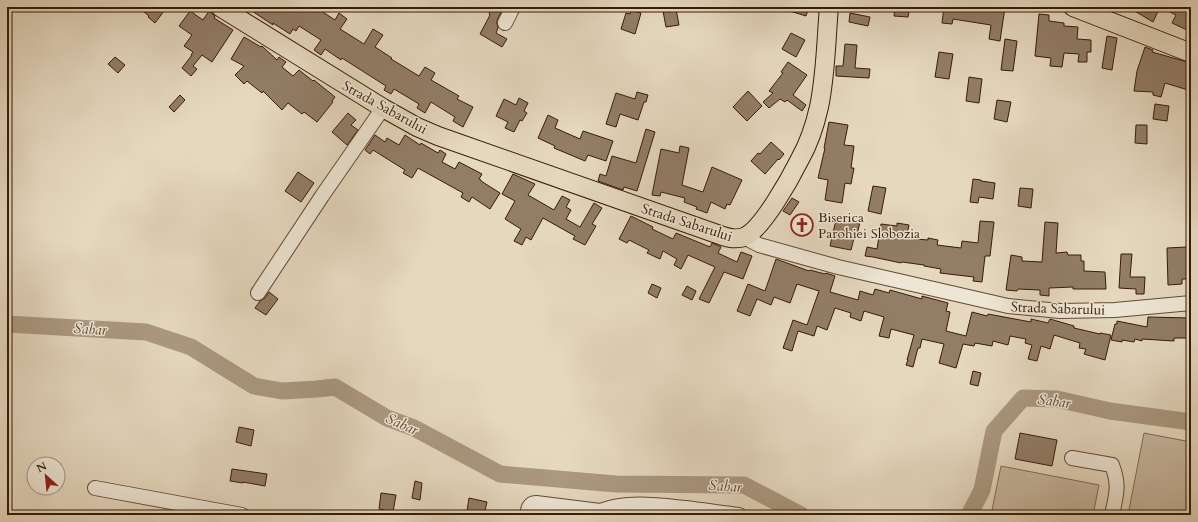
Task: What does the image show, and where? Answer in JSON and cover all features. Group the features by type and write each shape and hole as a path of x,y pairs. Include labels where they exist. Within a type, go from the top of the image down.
{"main road":[{"name":"Strada Sabarului","path":"220,7 383,108 417,127 446,139 720,235 734,238 744,237"},
{"path":"744,237 756,228 770,211 801,158 814,126 823,87 829,7"},
{"path":"1073,7 1191,53"}],"street":[{"path":"505,23 513,7"},
{"path":"258,293 322,196 383,108"},
{"name":"Strada Sabarului","path":"744,237 760,245 838,267 1008,306 1060,310 1115,310 1191,304"},
{"path":"1072,458 1112,465 1117,479 1117,490 1112,515"},
{"path":"95,488 242,515"},
{"path":"527,515 532,503 599,513 608,508 632,504 654,504 739,515"}],"shaded area":[{"path":"1144,433 1191,442 1191,515 1128,515"},
{"path":"1001,466 1099,485 1093,515 991,515"}],"building":[{"path":"138,7 167,7 155,23"},
{"path":"246,7 315,7 335,20 339,13 347,19 340,29 364,44 373,29 383,35 375,47 392,58 391,59 419,76 425,67 435,73 431,80 459,96 457,99 473,107 463,127 453,121 455,117 431,102 425,113 417,108 419,104 394,89 391,94 384,90 386,86 342,58 341,60 325,49 321,55 314,50 321,40 299,26 296,31 293,29 290,34 273,23 273,25"},
{"path":"493,7 504,7 497,20 498,28 496,33 507,39 502,47 480,34"},
{"path":"783,7 809,7 806,16 783,9"},
{"path":"895,7 910,7 908,17 894,16"},
{"path":"944,7 961,9 961,7 1005,7 1000,41 989,39 991,25 953,19 952,24 942,23"},
{"path":"1128,7 1160,7 1153,22"},
{"path":"1160,7 1189,7 1188,9 1191,11 1191,22 1187,30 1172,23 1176,15"},
{"path":"676,9 679,25 666,27 663,11"},
{"path":"631,10 641,13 635,34 621,29 626,13 630,14"},
{"path":"190,11 203,20 209,11 215,16 214,18 233,30 212,62 202,55 193,66 197,69 191,76 182,68 193,52 184,46 192,35 179,26"},
{"path":"850,13 870,17 868,26 849,22"},
{"path":"1039,14 1049,15 1049,21 1064,23 1064,26 1078,27 1077,39 1091,40 1091,52 1087,52 1087,62 1078,62 1079,54 1064,53 1062,67 1050,66 1051,58 1035,56"},
{"path":"791,33 805,40 796,57 782,49"},
{"path":"1107,36 1117,38 1112,70 1102,68"},
{"path":"244,37 261,47 262,46 277,60 279,57 286,62 282,67 293,76 299,70 335,97 332,101 333,102 317,122 304,112 302,114 288,103 282,110 263,91 262,93 247,81 244,84 235,75 244,66 231,59"},
{"path":"1005,39 1017,41 1013,71 1001,70"},
{"path":"845,44 857,45 855,68 870,69 869,78 836,76 836,66 843,66"},
{"path":"1145,47 1153,50 1152,52 1191,63 1189,70 1191,70 1191,82 1188,90 1165,83 1161,97 1153,95 1153,92 1134,91 1137,71"},
{"path":"939,52 953,54 949,79 935,77"},
{"path":"115,57 125,65 118,73 108,64"},
{"path":"788,62 807,75 793,95 806,105 802,111 787,100 785,102 780,99 769,108 763,102 773,93 769,91 783,73 781,72"},
{"path":"969,77 982,79 979,103 966,101"},
{"path":"748,91 762,106 747,121 733,107"},
{"path":"637,92 648,95 638,120 620,114 616,127 606,124 616,93 635,99"},
{"path":"180,95 185,100 174,112 169,107"},
{"path":"519,98 528,103 524,111 527,113 522,121 520,120 514,132 505,128 508,122 496,116 504,99 516,105"},
{"path":"997,100 1011,102 1007,122 994,119"},
{"path":"1155,104 1169,106 1167,121 1153,119"},
{"path":"348,113 356,120 351,125 358,130 347,145 332,132"},
{"path":"548,115 558,120 555,128 580,139 583,131 613,141 606,161 588,155 585,161 554,148 555,146 538,138"},
{"path":"829,122 848,125 844,145 854,146 851,168 854,168 851,184 845,183 842,203 825,200 828,180 818,178"},
{"path":"1136,125 1147,125 1147,144 1135,143"},
{"path":"646,129 655,132 637,191 624,187 623,190 598,181 600,174 606,176 612,156 636,163"},
{"path":"375,135 385,142 387,138 399,145 405,135 420,145 421,143 438,153 440,150 446,154 442,162 455,169 459,162 482,174 479,179 500,193 490,209 472,197 469,202 461,197 463,193 418,168 412,178 403,173 405,170 373,150 370,154 365,150"},
{"path":"771,142 784,154 765,174 751,161"},
{"path":"680,146 689,148 682,185 703,192 712,167 742,180 730,205 727,204 725,209 711,202 707,213 684,202 685,198 661,192 660,196 652,195 661,149 679,153"},
{"path":"298,172 314,183 301,202 285,191"},
{"path":"513,174 535,184 528,195 554,210 562,196 570,200 566,207 571,210 566,219 580,227 594,203 602,208 592,224 596,226 585,245 573,239 575,236 543,218 531,240 526,237 522,245 514,241 521,229 505,219 515,201 502,194"},
{"path":"973,179 995,183 993,199 979,197 978,203 970,202"},
{"path":"873,186 886,188 881,214 868,211"},
{"path":"1020,188 1033,189 1031,208 1018,206"},
{"path":"792,198 799,202 790,215 783,211"},
{"path":"631,216 653,227 652,229 673,239 676,233 710,247 712,243 717,245 721,247 718,253 737,262 741,252 752,256 743,279 724,272 709,303 699,299 715,267 688,255 681,269 674,265 677,259 663,251 660,259 647,253 649,250 629,240 627,243 619,239"},
{"path":"836,220 850,223 851,220 860,222 856,239 854,238 851,250 830,246"},
{"path":"980,221 994,222 990,256 985,256 982,282 973,281 974,277 940,273 941,269 924,265 901,263 865,256 867,247 877,249 881,224 897,226 897,223 909,225 906,238 928,240 928,238 938,240 937,245 961,248 962,241 978,243"},
{"path":"1045,222 1058,223 1056,253 1067,252 1068,255 1081,255 1081,261 1084,261 1084,271 1105,272 1106,289 1073,289 1073,287 1049,288 1049,296 1040,295 1040,290 1006,290 1011,255 1022,257 1022,261 1042,262"},
{"path":"1187,247 1187,256 1191,256 1191,279 1182,279 1182,284 1168,285 1167,248"},
{"path":"1121,254 1132,254 1130,277 1145,277 1144,294 1136,294 1136,289 1119,288"},
{"path":"776,259 809,271 826,273 835,276 830,292 858,300 860,291 873,295 875,289 889,293 890,290 922,299 922,296 948,303 946,311 950,312 946,331 966,336 972,312 987,316 988,314 1031,322 1031,319 1048,323 1050,319 1074,326 1074,328 1111,335 1105,360 1084,354 1086,349 1079,348 1080,343 1054,335 1050,349 1041,346 1037,361 1028,359 1032,345 1025,343 1026,339 1010,336 1008,345 993,341 992,346 975,343 974,346 963,344 956,368 939,363 944,344 922,339 913,367 906,365 914,335 891,329 889,338 879,336 884,317 864,311 861,321 850,317 851,313 835,308 827,330 817,326 814,336 798,331 792,351 783,348 793,320 807,325 819,291 797,284 790,303 774,297 771,305 757,299 750,316 737,311 748,284 765,291"},
{"path":"652,284 661,288 657,298 648,293"},
{"path":"687,286 696,291 692,300 682,295"},
{"path":"269,292 278,299 266,315 255,308"},
{"path":"1148,317 1191,318 1191,338 1174,338 1174,341 1142,339 1142,341 1135,339 1134,342 1111,340 1117,321 1147,327"},
{"path":"973,371 981,373 978,386 970,384"},
{"path":"239,427 254,430 251,446 236,442"},
{"path":"1020,433 1057,440 1052,466 1015,459"},
{"path":"232,469 267,474 265,486 230,481"},
{"path":"415,481 422,483 420,500 412,498"},
{"path":"381,493 396,495 393,512 379,509"},
{"path":"469,498 487,502 484,515 467,511"}],"waterway":[{"name":"Sabar","path":"7,324 146,332 191,347 254,386 282,391 335,387 387,418 414,428 500,474 616,484 744,485 801,515"},
{"name":"Sabar","path":"969,515 982,490 994,431 1023,398 1057,399 1110,411 1191,422"}],"place":[{"name":"Biserica Parohiei Slobozia","path":"802,225"}]}
